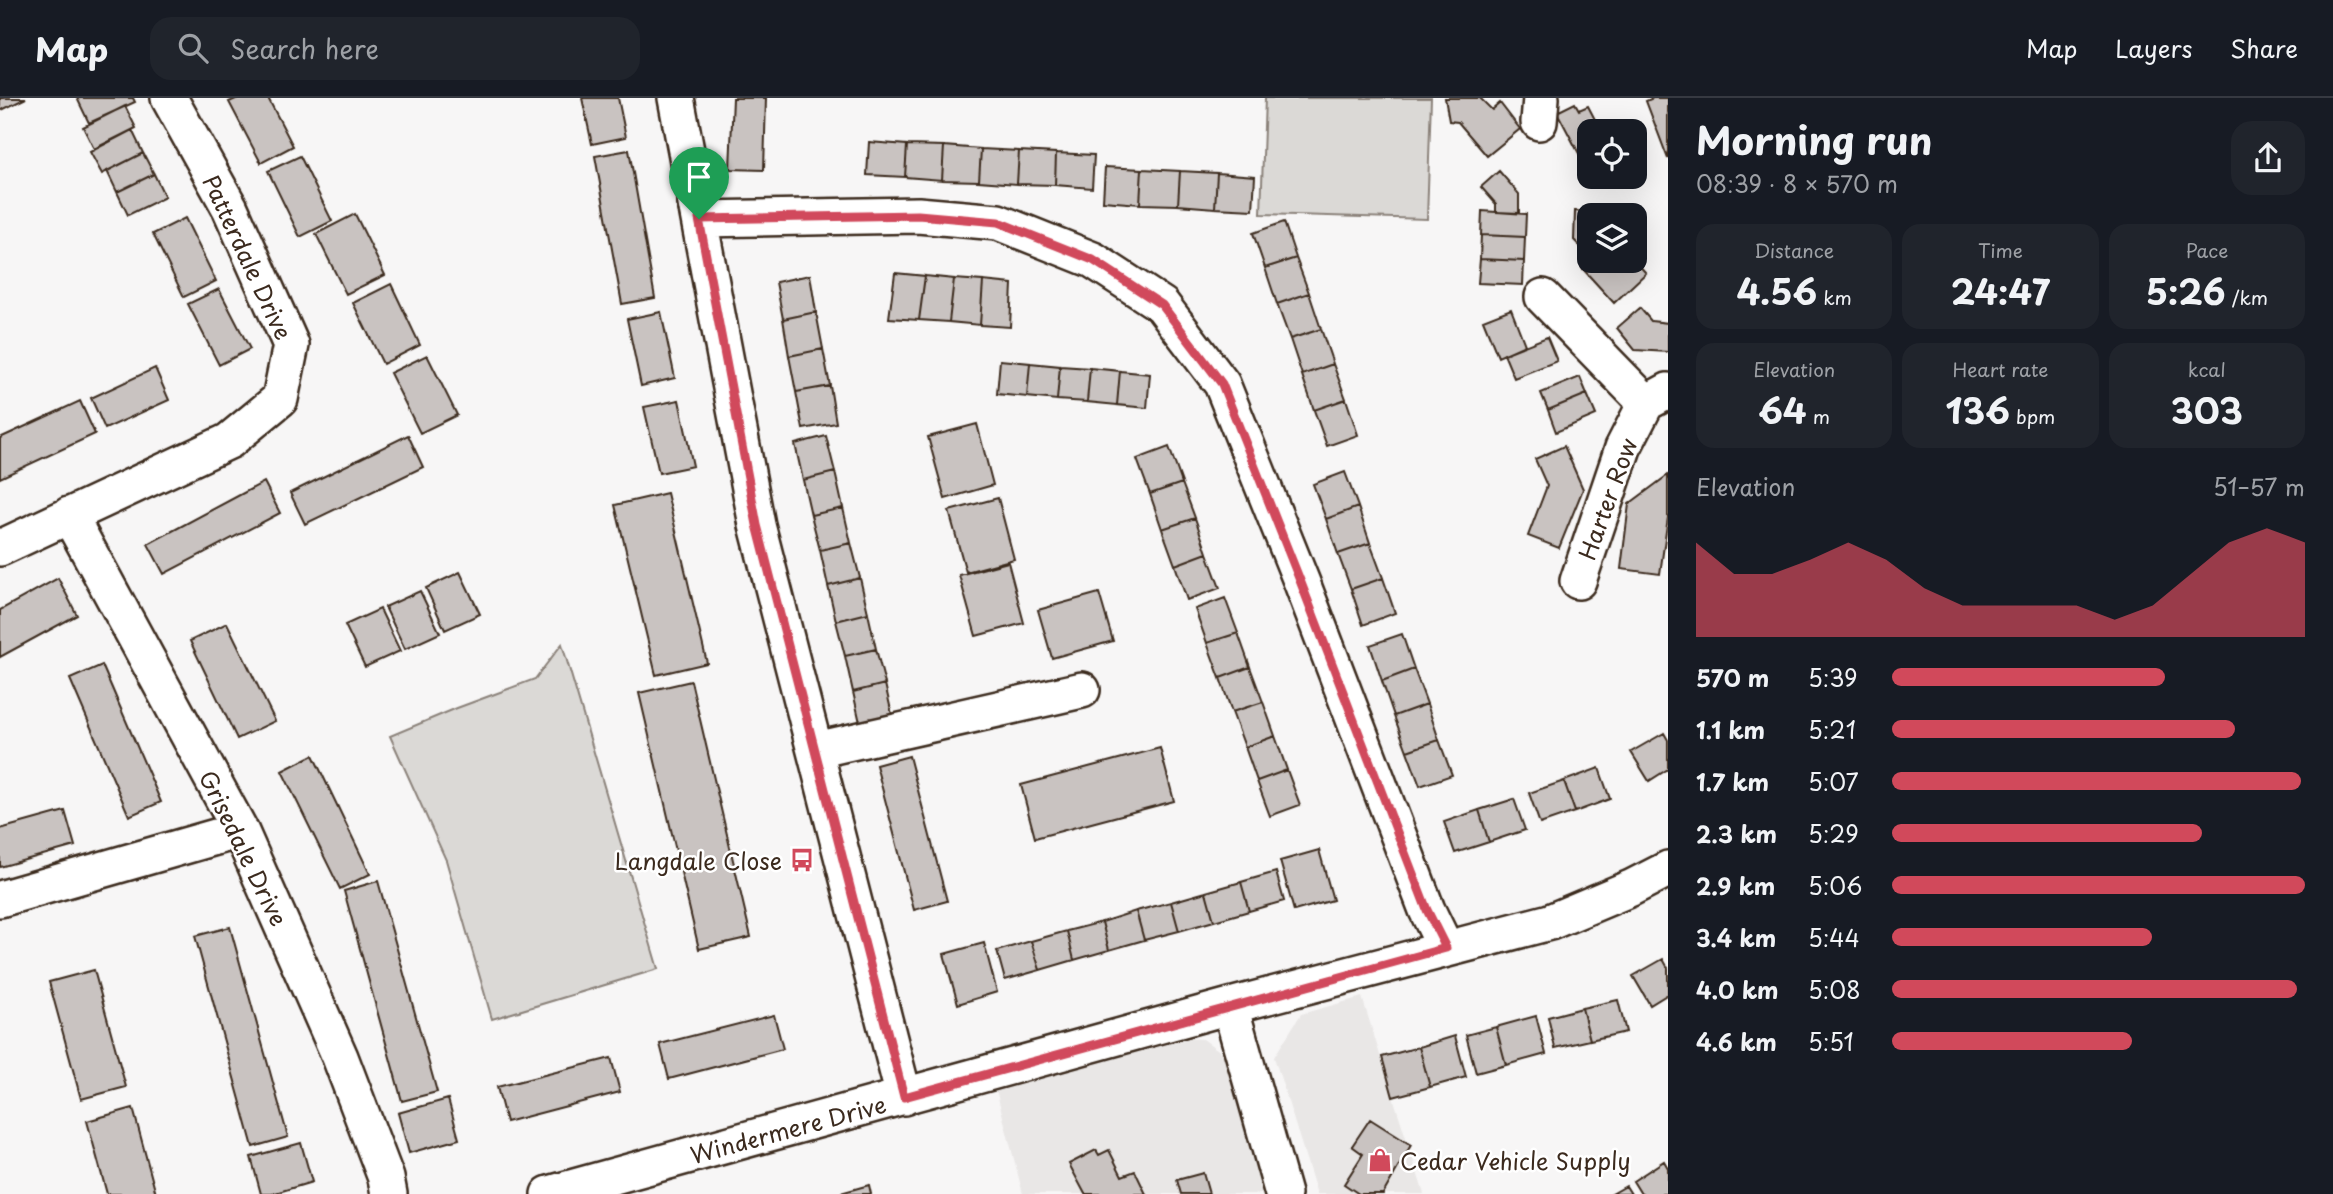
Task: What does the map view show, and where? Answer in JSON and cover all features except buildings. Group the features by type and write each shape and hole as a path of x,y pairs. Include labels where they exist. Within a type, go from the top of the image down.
{"street":[{"path":"676,98 757,525 904,1097"},
{"name":"Patterdale Drive","path":"0,548 229,441 280,399 291,345 230,208 176,101"},
{"path":"699,219 918,215 998,222 1093,260 1162,305 1222,384 1427,910 1446,948"},
{"path":"1543,297 1589,346 1657,397"},
{"name":"Harter Row","path":"1578,581 1623,448 1657,397"},
{"name":"Grisedale Drive","path":"69,515 240,830 340,1057 386,1178 389,1194"},
{"path":"816,751 1082,690"},
{"path":"0,899 240,830"},
{"name":"Windermere Drive","path":"550,1194 620,1185 904,1097 1230,1006 1446,948 1496,938 1550,922 1631,888 1668,869"},
{"path":"1230,1006 1283,1194"}],"shaded area":[{"path":"1265,98 1431,98 1427,219 1261,214"},
{"path":"562,644 658,969 492,1019 446,860 390,736 535,679"},
{"path":"1362,997 1424,1194 1317,1194 1274,1057 1301,1014"},
{"path":"1167,1037 1203,1039 1225,1055 1267,1194 1023,1194 995,1086"}],"place":[{"name":"Langdale Close","path":"802,860"},
{"name":"Cedar Vehicle Supply","path":"1380,1160"}],"route":[{"path":"918,215 998,222 1093,260 1162,305 1222,384 1427,910 1446,948 904,1097 757,525 699,219 918,215"}]}
